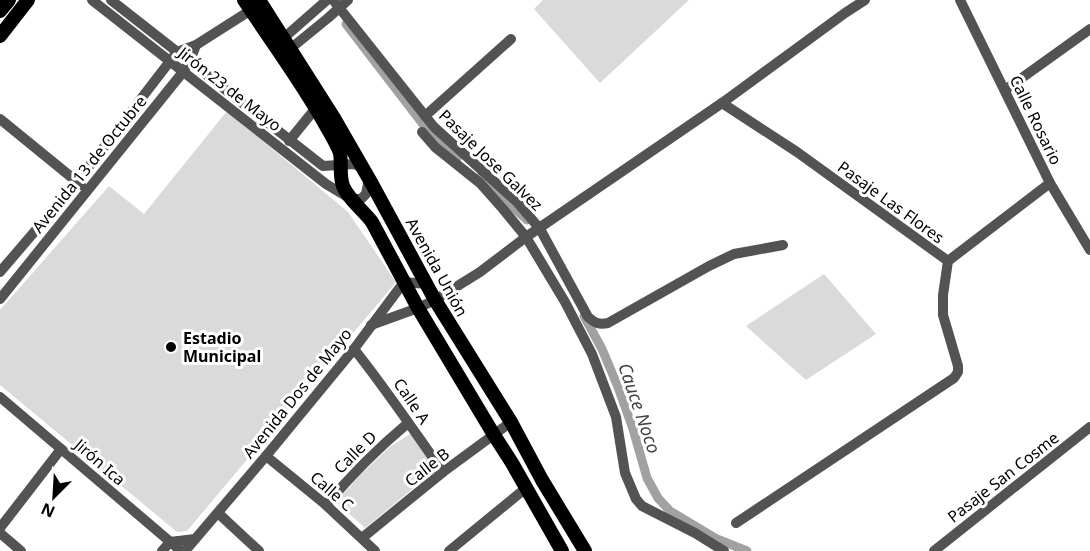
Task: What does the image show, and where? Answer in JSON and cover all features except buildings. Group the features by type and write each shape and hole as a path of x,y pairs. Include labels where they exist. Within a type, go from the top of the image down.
{"main road":[{"path":"0,11 9,0"},
{"path":"0,36 28,0"},
{"name":"Avenida Unión","path":"251,3 334,118 435,300 511,422 542,480 585,551"},
{"name":"Avenida Unión","path":"283,47 340,153 341,179 344,188 372,222 418,308 512,463 562,551"}],"street":[{"name":"Jirón 23 de Mayo","path":"92,0 326,184 351,199"},
{"name":"Jirón 23 de Mayo","path":"111,0 323,166 354,164 366,173"},
{"path":"283,47 327,0"},
{"path":"283,47 336,4 348,0"},
{"path":"371,325 435,300 480,272 526,237 722,103 865,0"},
{"name":"Calle Rosario","path":"960,0 1050,183 1090,250"},
{"name":"Avenida 13 de Octubre","path":"0,272 77,182 177,52 196,45 251,3"},
{"name":"Pasaje Jose Galvez","path":"336,4 434,127 517,202 540,229 588,317 594,322 600,325 608,323 734,254 783,245"},
{"path":"1005,90 1090,29"},
{"path":"425,116 511,39"},
{"name":"Avenida 13 de Octubre","path":"0,299 183,72 196,45"},
{"name":"Pasaje Las Flores","path":"722,103 797,152 948,261 943,295 943,315 958,366 958,372 954,378 736,522"},
{"path":"290,141 315,109"},
{"path":"0,119 88,191"},
{"path":"422,132 435,147 480,183 503,209 526,237 566,302 592,354 616,417 626,473 636,499 642,506 724,551"},
{"path":"351,199 361,199 366,194 366,173"},
{"path":"948,261 1050,183"},
{"path":"404,282 427,284"},
{"name":"Avenida Dos de Mayo","path":"183,551 218,513 354,349 404,282"},
{"name":"Calle A","path":"354,349 386,389 443,472"},
{"name":"Jirón Ica","path":"1,399 183,551"},
{"name":"Calle B","path":"362,538 443,472 511,422"},
{"name":"Calle D","path":"326,505 353,472 408,423"},
{"name":"Pasaje San Cosme","path":"934,551 1090,427"},
{"path":"0,528 61,449"},
{"name":"Calle C","path":"266,456 326,505 375,551"},
{"path":"449,551 526,488"},
{"path":"218,513 259,551"},
{"path":"0,533 21,551"},
{"path":"162,551 170,542 195,539"}],"shaded area":[{"path":"543,0 689,0 600,83 534,9"},
{"name":"Estadio Municipal","path":"227,111 348,212 396,282 187,531 177,532 0,385 0,310 109,186 144,214"},
{"path":"824,274 876,334 806,380 746,326"},
{"path":"412,433 438,468 365,528 336,502 391,446"}],"waterway":[{"name":"Cauce Noco","path":"346,24 429,132 457,159"},
{"name":"Cauce Noco","path":"480,177 527,220"},
{"name":"Cauce Noco","path":"584,316 602,349 618,387 647,478 658,498 670,511 717,539 747,551"}],"place":[{"name":"Estadio Municipal","path":"171,347"}]}
